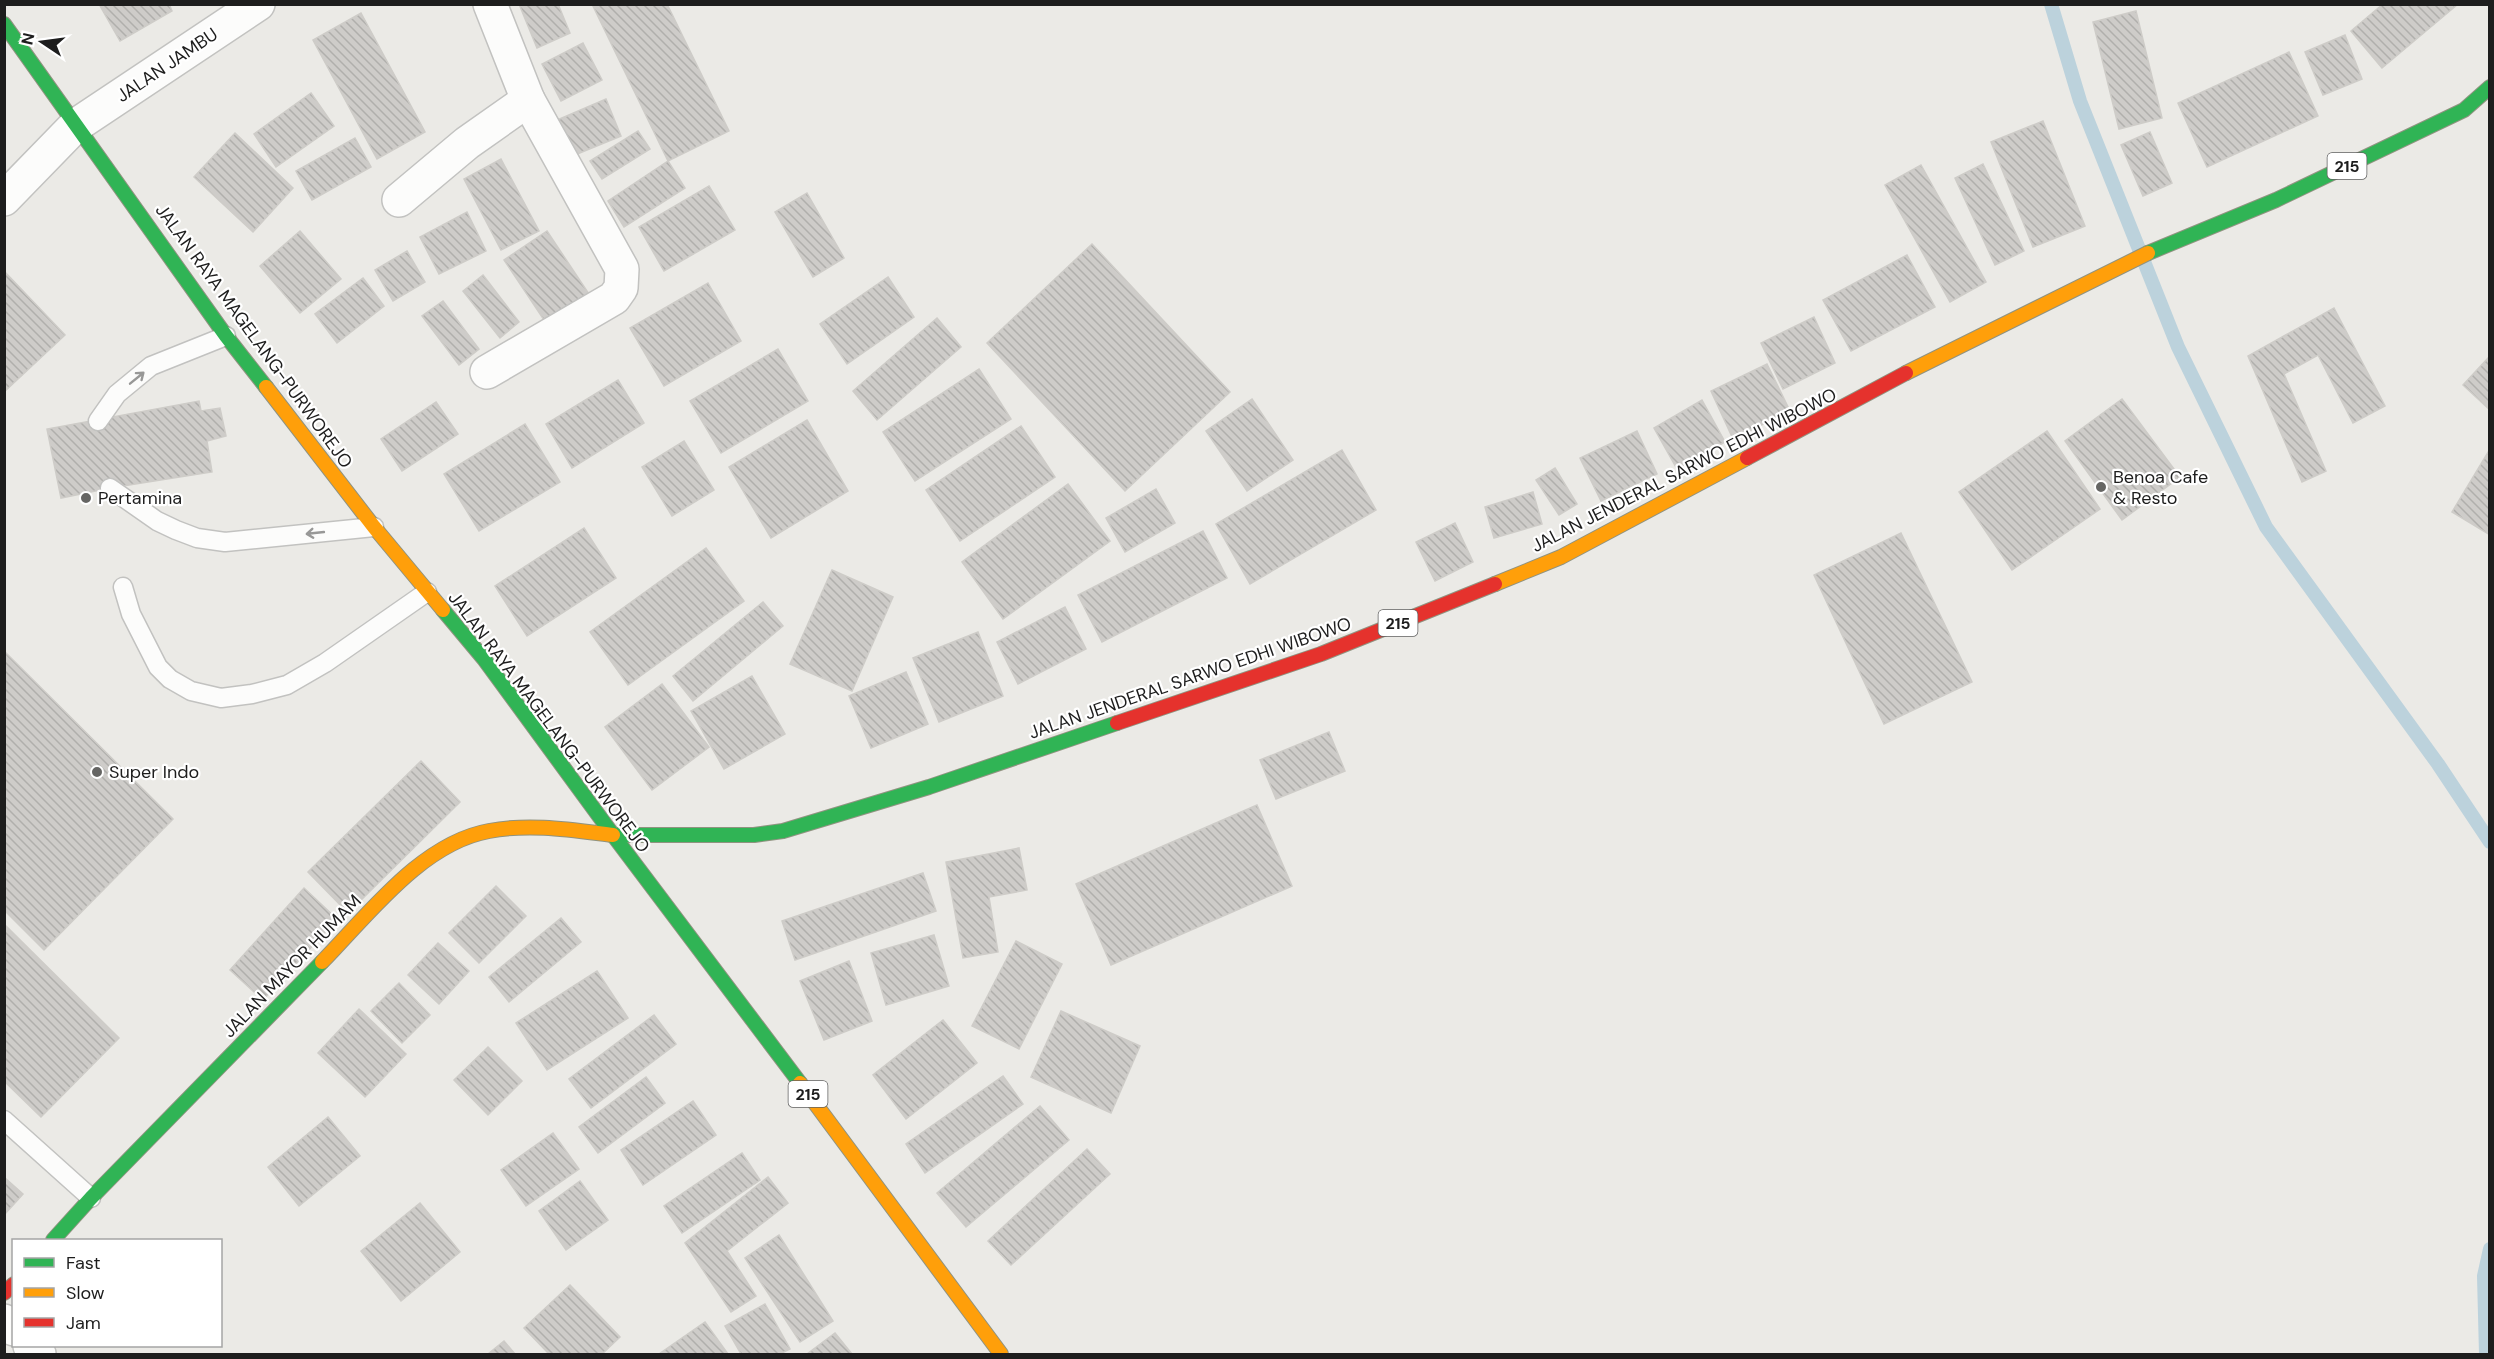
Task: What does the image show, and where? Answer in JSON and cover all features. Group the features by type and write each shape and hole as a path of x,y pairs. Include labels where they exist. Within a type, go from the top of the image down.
{"main road":[{"name":"JALAN RAYA MAGELANG-PURWOREJO","path":"4,24 226,336 374,527 483,659 1001,1354"},
{"name":"JALAN JENDERAL SARWO EDHI WIBOWO","path":"613,835 754,835 783,831 929,787 1321,654 1561,557 1901,376 2133,259 2276,200 2464,110 2490,87"},
{"name":"JALAN MAYOR HUMAM","path":"53,1239 415,867 449,844 468,837 513,828 545,827 613,835"}],"street":[{"name":"JALAN JAMBU","path":"4,199 75,126 258,4"},
{"path":"486,372 614,298 621,288 622,269 528,100 490,4"},
{"path":"399,200 467,143 528,100"}],"lane":[{"path":"99,421 117,394 152,366 226,336"},
{"path":"110,488 157,521 197,538 216,541 374,527"},
{"path":"123,587 131,614 158,667 170,679 191,691 221,698 252,694 287,685 325,663 427,592"},
{"path":"4,1120 91,1198"}],"building":[{"path":"99,4 169,4 172,11 120,41"},
{"path":"519,4 558,4 570,33 537,48"},
{"path":"592,4 667,4 729,131 668,161"},
{"path":"2383,4 2458,4 2382,68 2351,31"},
{"path":"2136,11 2162,118 2119,129 2093,22"},
{"path":"361,13 425,132 377,159 313,40"},
{"path":"2345,35 2362,79 2323,95 2305,52"},
{"path":"583,43 602,80 561,101 542,64"},
{"path":"2289,52 2318,116 2207,167 2178,103"},
{"path":"311,93 334,126 276,167 254,134"},
{"path":"606,99 621,136 570,157 555,121"},
{"path":"2043,121 2085,226 2033,247 1991,142"},
{"path":"638,131 650,149 602,179 590,161"},
{"path":"2150,132 2172,183 2143,196 2121,145"},
{"path":"235,133 293,188 253,232 194,177"},
{"path":"355,138 371,167 312,200 296,171"},
{"path":"501,159 539,231 501,250 464,179"},
{"path":"668,161 685,188 624,227 608,201"},
{"path":"1983,164 2024,251 1995,265 1955,178"},
{"path":"1921,165 1986,282 1950,302 1885,185"},
{"path":"709,186 735,230 664,271 639,227"},
{"path":"807,193 844,258 813,277 775,212"},
{"path":"467,212 486,251 439,274 420,237"},
{"path":"300,231 341,279 300,313 260,266"},
{"path":"547,231 589,294 546,323 504,260"},
{"path":"1092,244 1230,392 1125,491 987,343"},
{"path":"407,251 425,282 393,301 375,270"},
{"path":"1907,255 1935,307 1851,351 1823,300"},
{"path":"4,271 65,335 4,392"},
{"path":"483,275 519,322 500,338 463,291"},
{"path":"888,277 914,317 847,364 820,324"},
{"path":"363,278 384,306 337,343 315,314"},
{"path":"708,283 741,341 664,386 630,328"},
{"path":"443,301 479,349 459,365 422,316"},
{"path":"2334,308 2385,406 2353,423 2318,355 2284,374 2326,471 2302,482 2248,356"},
{"path":"1814,317 1835,363 1783,389 1761,343"},
{"path":"937,318 961,347 877,420 853,391"},
{"path":"778,349 808,401 721,453 690,401"},
{"path":"2490,356 2490,410 2463,385"},
{"path":"1767,364 1790,411 1733,439 1711,391"},
{"path":"979,369 1011,419 915,481 883,432"},
{"path":"618,380 644,423 572,468 546,424"},
{"path":"1252,399 1293,460 1247,491 1206,431"},
{"path":"2122,399 2180,477 2122,520 2065,441"},
{"path":"1702,400 1725,442 1677,469 1654,428"},
{"path":"199,401 201,411 220,408 226,436 207,441 212,472 61,498 47,429"},
{"path":"436,402 458,434 402,471 381,439"},
{"path":"807,420 848,491 771,538 729,467"},
{"path":"525,424 560,482 479,531 444,474"},
{"path":"1021,426 1055,477 960,541 926,490"},
{"path":"1637,431 1657,474 1601,501 1580,458"},
{"path":"2047,431 2100,509 2012,570 1959,492"},
{"path":"684,441 714,490 672,516 642,467"},
{"path":"2490,449 2490,535 2452,512"},
{"path":"1342,450 1376,510 1250,584 1216,524"},
{"path":"1555,468 1577,504 1559,515 1536,480"},
{"path":"1068,484 1110,541 1003,619 962,562"},
{"path":"1156,489 1175,523 1125,552 1106,518"},
{"path":"1533,492 1542,524 1494,538 1485,507"},
{"path":"1455,523 1473,562 1435,581 1416,542"},
{"path":"584,528 616,578 527,636 495,586"},
{"path":"1203,531 1227,578 1102,642 1078,595"},
{"path":"1901,533 1972,682 1884,724 1814,575"},
{"path":"706,548 744,601 628,685 590,632"},
{"path":"832,570 893,597 852,691 790,664"},
{"path":"763,602 783,626 693,701 673,676"},
{"path":"1065,607 1086,649 1018,684 997,642"},
{"path":"978,632 1003,696 939,722 913,658"},
{"path":"4,651 173,819 44,950 4,910"},
{"path":"906,672 928,724 871,748 849,696"},
{"path":"752,676 785,734 724,769 691,711"},
{"path":"662,684 709,747 652,790 605,727"},
{"path":"1329,732 1345,771 1276,799 1260,760"},
{"path":"421,761 460,802 348,913 308,872"},
{"path":"1257,805 1292,886 1111,965 1076,884"},
{"path":"1019,848 1027,890 989,897 998,952 963,958 946,862"},
{"path":"923,873 936,911 795,960 782,921"},
{"path":"496,886 526,916 479,963 449,933"},
{"path":"304,888 337,919 263,1000 230,970"},
{"path":"561,918 581,942 509,1002 489,977"},
{"path":"4,924 119,1038 41,1117 4,1081"},
{"path":"934,935 949,986 886,1005 871,953"},
{"path":"1016,941 1062,964 1019,1049 972,1026"},
{"path":"438,943 469,971 439,1004 408,975"},
{"path":"849,961 872,1021 824,1040 800,981"},
{"path":"597,971 628,1018 547,1070 516,1023"},
{"path":"399,983 430,1015 402,1043 371,1011"},
{"path":"359,1009 406,1054 365,1097 318,1053"},
{"path":"1061,1011 1140,1046 1111,1113 1031,1077"},
{"path":"654,1015 676,1044 591,1108 569,1079"},
{"path":"943,1020 977,1063 906,1119 873,1075"},
{"path":"488,1047 522,1081 488,1115 454,1080"},
{"path":"1003,1076 1023,1104 925,1173 906,1144"},
{"path":"646,1077 665,1103 598,1153 579,1127"},
{"path":"693,1101 716,1135 643,1185 621,1150"},
{"path":"1040,1106 1069,1140 966,1227 937,1193"},
{"path":"328,1117 360,1156 299,1206 268,1167"},
{"path":"553,1133 579,1169 526,1206 501,1170"},
{"path":"1087,1149 1110,1174 1011,1265 988,1241"},
{"path":"742,1153 760,1180 682,1233 664,1206"},
{"path":"4,1177 23,1194 4,1215"},
{"path":"768,1177 788,1203 727,1251 756,1296 731,1312 685,1243"},
{"path":"580,1181 608,1220 566,1250 539,1211"},
{"path":"420,1203 460,1252 401,1301 361,1251"},
{"path":"779,1235 833,1321 800,1342 745,1258"},
{"path":"570,1285 620,1337 602,1354 549,1354 524,1328"},
{"path":"765,1304 790,1349 780,1354 741,1354 725,1326"},
{"path":"705,1322 728,1354 659,1354"},
{"path":"835,1333 852,1354 807,1354"},
{"path":"504,1341 515,1354 488,1354"}],"waterway":[{"path":"2051,4 2080,101 2178,347 2266,527 2438,764 2490,842"},
{"path":"2486,1354 2484,1276 2490,1249"}],"traffic: fast":[{"path":"4,24 226,336 266,387"},
{"path":"2148,253 2276,200 2464,110 2490,87"},
{"path":"443,610 484,659 613,835"},
{"path":"613,835 754,835 783,831 929,787 1117,723"},
{"path":"613,835 800,1083"},
{"path":"54,1239 91,1198 322,962"}],"traffic: slow":[{"path":"1906,373 2148,253"},
{"path":"266,387 374,527 443,610"},
{"path":"1495,584 1561,557 1747,458"},
{"path":"322,962 398,883 441,850 465,838 489,831 520,828 551,828 613,835"},
{"path":"800,1083 1001,1354"}],"traffic: jam":[{"path":"1747,458 1906,373"},
{"path":"1117,723 1321,654 1495,584"},
{"path":"4,1293 12,1286"}],"place":[{"name":"Benoa Cafe & Resto","path":"2101,487"},
{"name":"Pertamina","path":"86,498"},
{"name":"Super Indo","path":"97,772"}]}
